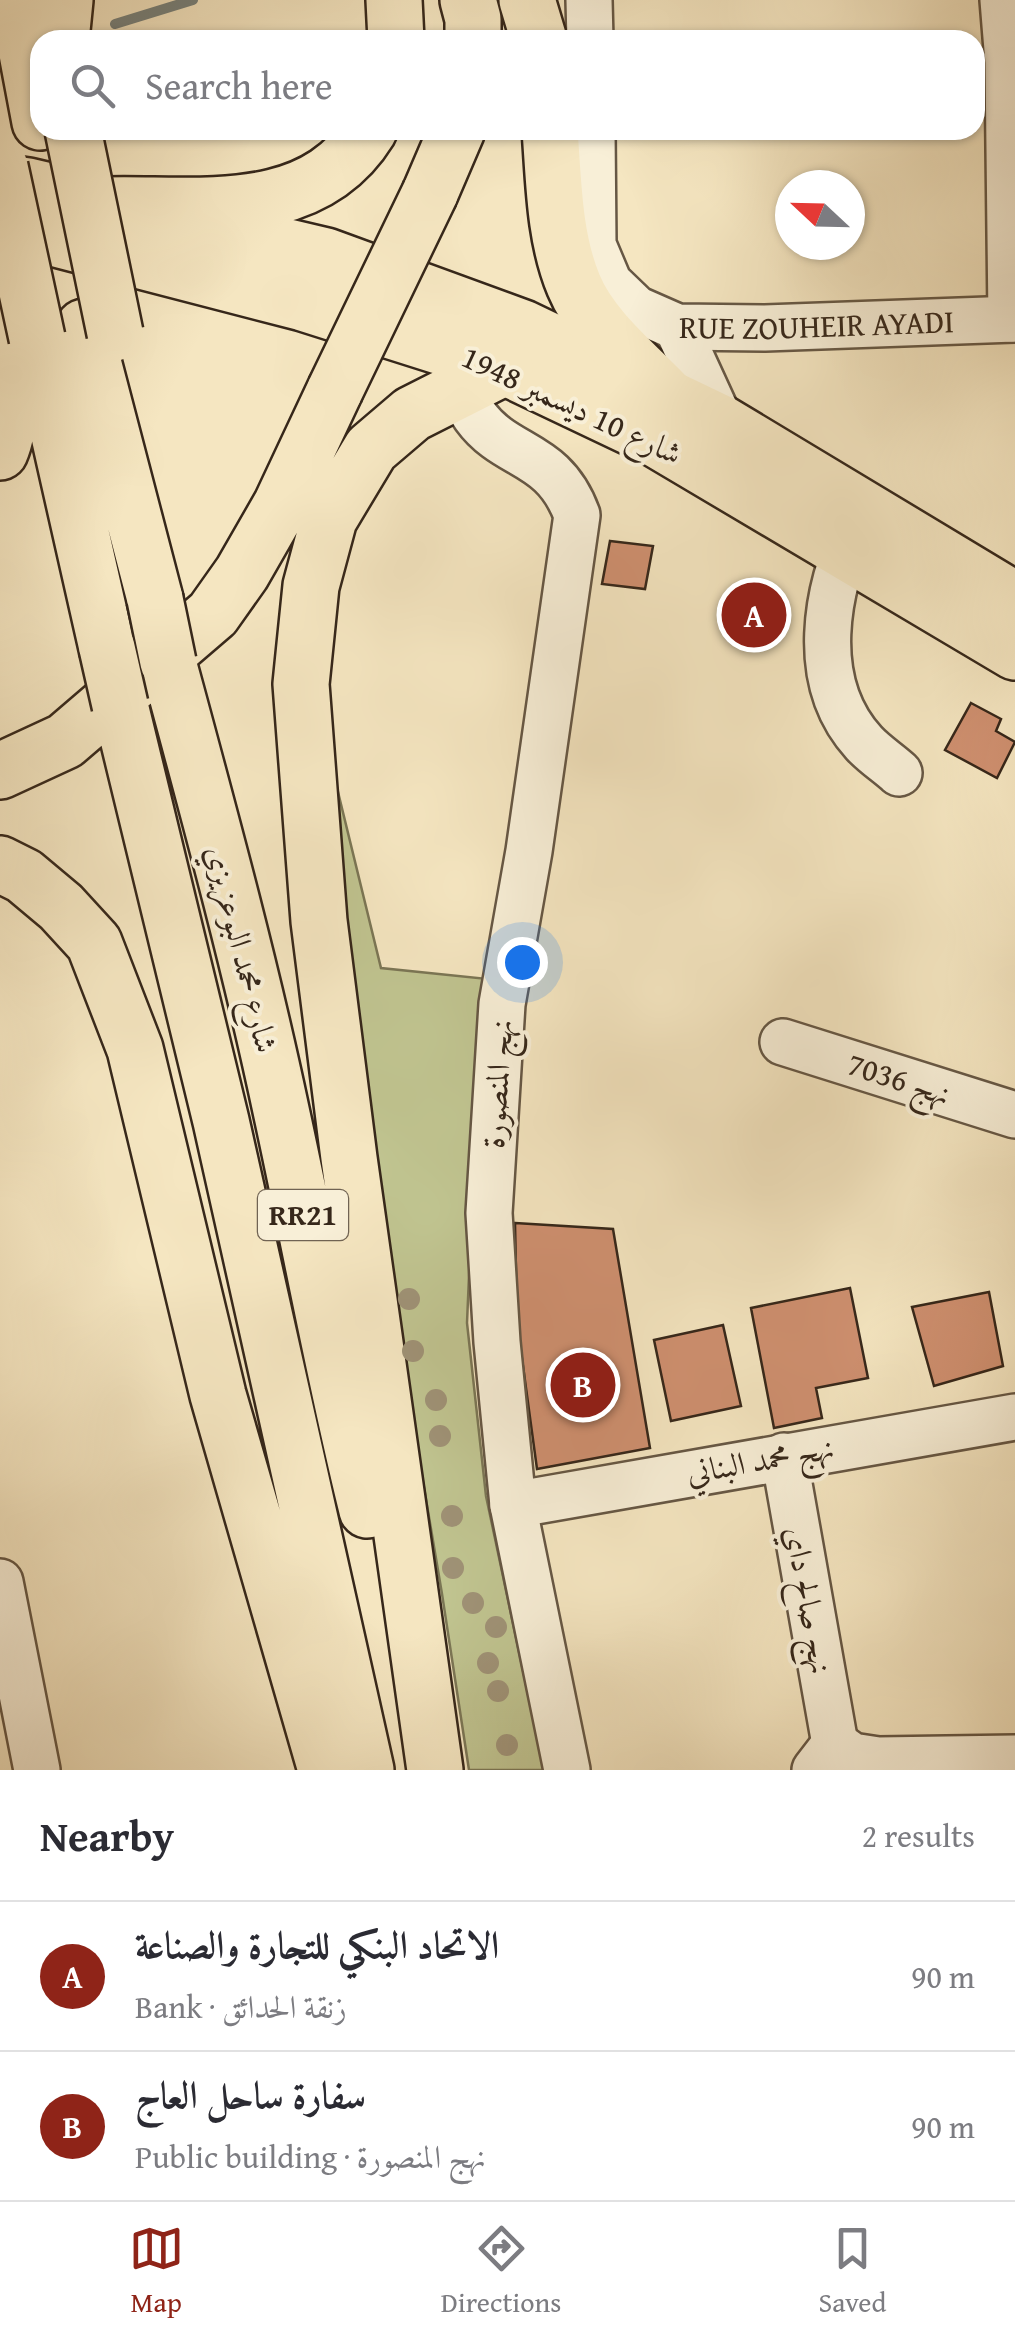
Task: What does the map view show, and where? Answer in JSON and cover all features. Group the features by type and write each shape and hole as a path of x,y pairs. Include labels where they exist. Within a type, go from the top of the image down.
{"main road":[{"name":"شارع محمد البوعزيزي","path":"17,0 30,46"},
{"path":"58,30 65,0"},
{"path":"394,0 396,30"},
{"path":"468,0 472,30"},
{"path":"526,0 536,30"},
{"name":"شارع محمد البوعزيزي","path":"46,140 59,329 106,648 107,710 221,1121 366,1770"},
{"path":"0,452 6,439 7,376 59,329 72,140"},
{"path":"0,182 102,205 220,206 269,200 318,180 355,153 363,140"},
{"path":"0,772 65,741 107,710 212,614 242,573 280,504 453,140"},
{"path":"551,140 560,239 574,286 591,314 670,398"},
{"name":"شارع محمد البوعزيزي","path":"0,167 155,599 281,1108 345,1424 434,1770"},
{"name":"شارع 10 ديسمبر 1948","path":"102,205 326,256 409,284 523,328 670,398 721,423 1015,652"},
{"name":"شارع 10 ديسمبر 1948","path":"11,233 303,302 656,439 1015,600"},
{"path":"434,1770 348,1158 319,921 301,684 310,586 329,518 371,449 412,414 486,376"},
{"path":"0,733 107,710"},
{"path":"0,864 24,876 61,907 94,943 134,1050 223,1412 326,1770"}],"street":[{"path":"589,0 590,30"},
{"path":"1004,0 999,63 1013,319"},
{"name":"RUE ZOUHEIR AYADI","path":"592,140 592,244 609,283 636,309 677,327 766,328 1013,319"},
{"path":"677,327 721,423"},
{"name":"نهج المنصورة","path":"486,376 472,413 489,431 552,473 567,489 577,515 532,832 502,1004 490,1213 497,1342 514,1506 567,1770"},
{"path":"855,530 827,630 829,670 844,711 862,741 899,774"},
{"name":"نهج 7036","path":"783,1042 1015,1116"},
{"name":"نهج محمد البناني","path":"514,1506 784,1456 1012,1430"},
{"name":"نهج صالح داي","path":"784,1456 825,1757"},
{"path":"0,1582 37,1770"},
{"path":"825,1757 1006,1762"}],"green space":[{"path":"327,747 381,968 488,979 479,1041 467,1323 486,1496 544,1770 469,1770 369,1162"}],"building":[{"path":"610,541 653,546 645,589 602,584"},
{"path":"971,703 1001,719 996,731 1015,742 997,778 945,750"},
{"path":"515,1223 613,1229 650,1448 537,1469 517,1322"},
{"path":"850,1288 868,1378 816,1388 822,1418 774,1428 751,1308"},
{"path":"989,1292 1003,1366 934,1386 912,1307"},
{"path":"723,1325 741,1406 671,1421 654,1340"}],"waterway":[{"path":"115,24 193,0"}],"place":[{"name":"الاتحاد البنكي للتجارة والصناعة","path":"754,615"},
{"name":"سفارة ساحل العاج","path":"583,1385"}]}
